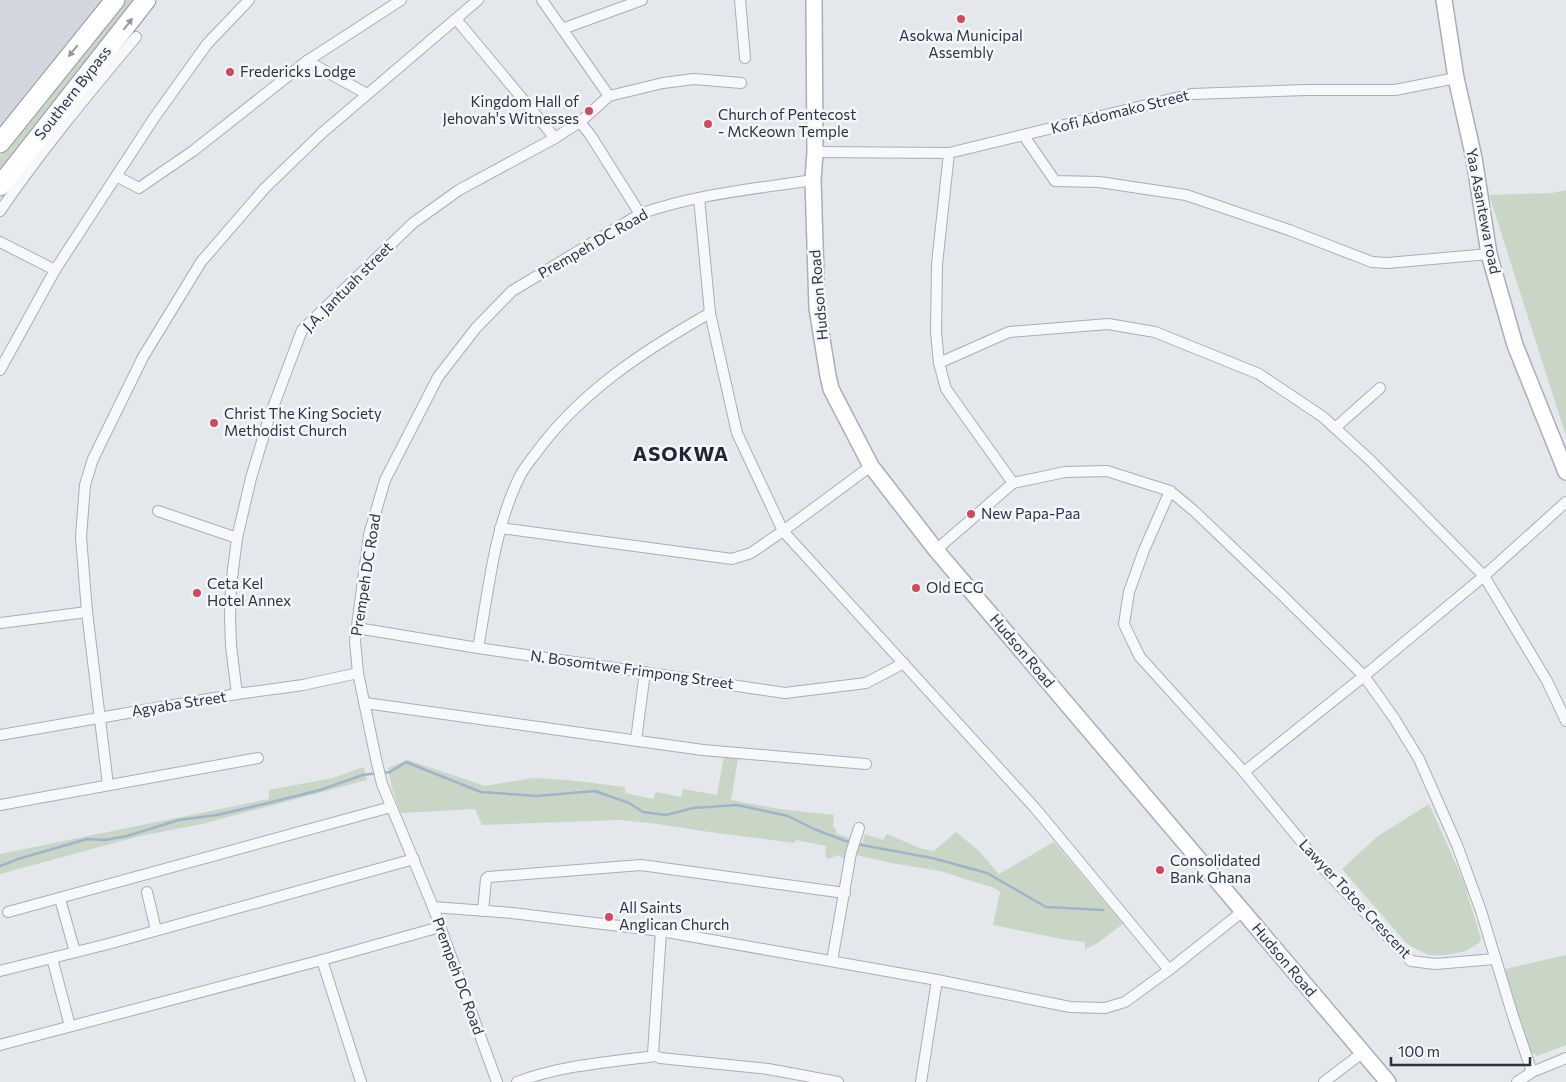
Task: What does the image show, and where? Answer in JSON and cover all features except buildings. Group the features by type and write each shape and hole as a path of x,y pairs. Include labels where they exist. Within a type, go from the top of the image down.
{"highway":[{"name":"Southern Bypass","path":"0,143 115,0"},
{"name":"Southern Bypass","path":"0,186 146,0"}],"street":[{"path":"0,370 55,270 154,118 208,44 250,0"},
{"path":"116,176 139,188 193,151 308,61 401,0"},
{"path":"108,786 87,612 81,537 85,485 93,459 143,357 201,262 264,188 322,133 476,0"},
{"path":"542,0 609,96 663,83 694,79 741,83"},
{"path":"562,29 642,0"},
{"path":"740,0 745,58"},
{"name":"Hudson Road","path":"814,0 815,152 813,180 817,308 831,389 871,466 936,550 1388,1082"},
{"name":"Yaa Asantewa road","path":"1444,0 1456,78 1474,158 1489,254 1515,344 1566,472"},
{"path":"456,19 554,138"},
{"path":"0,212 23,179 136,37"},
{"path":"308,61 368,94"},
{"name":"Kofi Adomako Street","path":"815,152 949,153 1192,94 1306,90 1395,90 1456,78"},
{"name":"J.A. Jantuah street","path":"238,694 231,646 230,617 231,586 237,538 269,418 302,330 413,223 459,190 580,122 609,96"},
{"path":"580,122 591,136 640,214"},
{"path":"1024,136 1054,182 1099,182 1186,195 1289,230 1372,262 1388,263 1489,254"},
{"path":"949,153 937,264 936,332 939,363 946,389 1013,483"},
{"name":"Prempeh DC Road","path":"497,1082 433,907 382,784 358,672 355,642 369,535 385,480 438,377 476,328 512,291 640,214 698,198 813,180"},
{"path":"698,198 710,313 737,433 784,532 1035,808 1169,970"},
{"path":"0,242 55,270"},
{"path":"478,648 500,528 519,477 550,433 587,396 656,344 710,313"},
{"path":"939,363 1009,332 1108,324 1154,332 1259,374 1323,417 1370,460 1484,576 1547,681 1566,721"},
{"path":"1335,428 1380,388"},
{"path":"500,528 732,560 751,553 784,532 871,466"},
{"path":"936,550 1013,483 1065,472 1108,471 1170,491 1193,510 1275,587 1364,676 1394,718 1418,759 1456,845 1481,911 1532,1072"},
{"name":"Lawyer Totoe Crescent","path":"1170,491 1135,575 1124,624 1140,656 1244,772 1324,869 1411,961 1435,964 1495,959"},
{"path":"1244,772 1364,676 1484,576 1566,502"},
{"path":"158,511 237,538"},
{"path":"0,622 87,612"},
{"name":"N. Bosomtwe Frimpong Street","path":"357,628 478,648 785,693 866,683 904,663"},
{"name":"Agyaba Street","path":"0,735 238,694 303,685 358,672"},
{"path":"636,740 646,672"},
{"path":"365,703 703,750 866,764"},
{"path":"0,805 258,758"},
{"path":"8,912 391,807"},
{"path":"832,961 851,853 859,828"},
{"path":"0,972 414,859"},
{"path":"482,911 486,879 488,877 641,865 845,893"},
{"path":"147,892 156,930"},
{"path":"60,899 75,952"},
{"path":"433,907 661,931 937,980 1070,1007 1105,1008 1125,1002 1169,970 1243,911"},
{"path":"0,1045 440,927"},
{"path":"656,1056 653,1054 661,931"},
{"path":"52,958 70,1026"},
{"path":"322,960 361,1082"},
{"path":"921,1082 937,980"},
{"path":"1324,1082 1362,1052"},
{"path":"517,1082 540,1073 561,1069 656,1056 660,1058 768,1069 838,1082"},
{"path":"1516,1082 1532,1072 1566,1058"}],"shaded area":[{"path":"0,0 102,0 0,131"}],"green space":[{"path":"124,0 146,0 0,180 0,156 53,86"},
{"path":"1566,190 1566,436 1489,195 1552,193"},
{"path":"724,756 738,758 731,800 779,809 834,815 833,827 836,828 836,833 862,843 865,834 883,840 887,834 922,849 934,851 956,832 979,851 999,874 1054,842 1123,924 1096,944 1085,949 1085,942 993,925 1000,892 994,888 940,871 891,863 848,853 846,860 838,855 828,859 825,855 826,846 796,840 794,843 620,820 482,825 475,809 401,813 392,789 388,768 408,760 485,786 533,778 568,780 625,787 625,793 653,799 656,792 681,797 683,789 717,795"},
{"path":"364,767 367,780 202,824 140,836 0,874 0,854 269,799 269,790 333,778"},
{"path":"1429,804 1463,880 1481,939 1479,943 1466,951 1446,955 1428,955 1407,944 1342,869 1378,836"},
{"path":"1566,955 1566,1045 1537,1056 1528,1050 1505,969"}],"waterway":[{"path":"383,773 390,772 406,762 481,792 537,796 595,791 629,803 643,812 666,815 693,808 737,805 788,816 814,829 851,843"},
{"path":"0,866 87,839 105,840 127,836 179,820 217,815 264,804 320,790 363,775 378,773"},
{"path":"856,844 932,858 987,873 1046,907 1103,910"}],"place":[{"name":"Asokwa Municipal Assembly","path":"961,19"},
{"name":"Fredericks Lodge","path":"230,72"},
{"name":"Kingdom Hall of Jehovah's Witnesses","path":"589,111"},
{"name":"Church of Pentecost - McKeown Temple","path":"708,124"},
{"name":"Christ The King Society Methodist Church","path":"214,423"},
{"name":"New Papa-Paa","path":"971,514"},
{"name":"Old ECG","path":"916,588"},
{"name":"Ceta Kel Hotel Annex","path":"197,593"},
{"name":"Consolidated Bank Ghana","path":"1160,870"},
{"name":"All Saints Anglican Church","path":"609,917"}],"district":[{"name":"ASOKWA","path":"681,454"}]}
